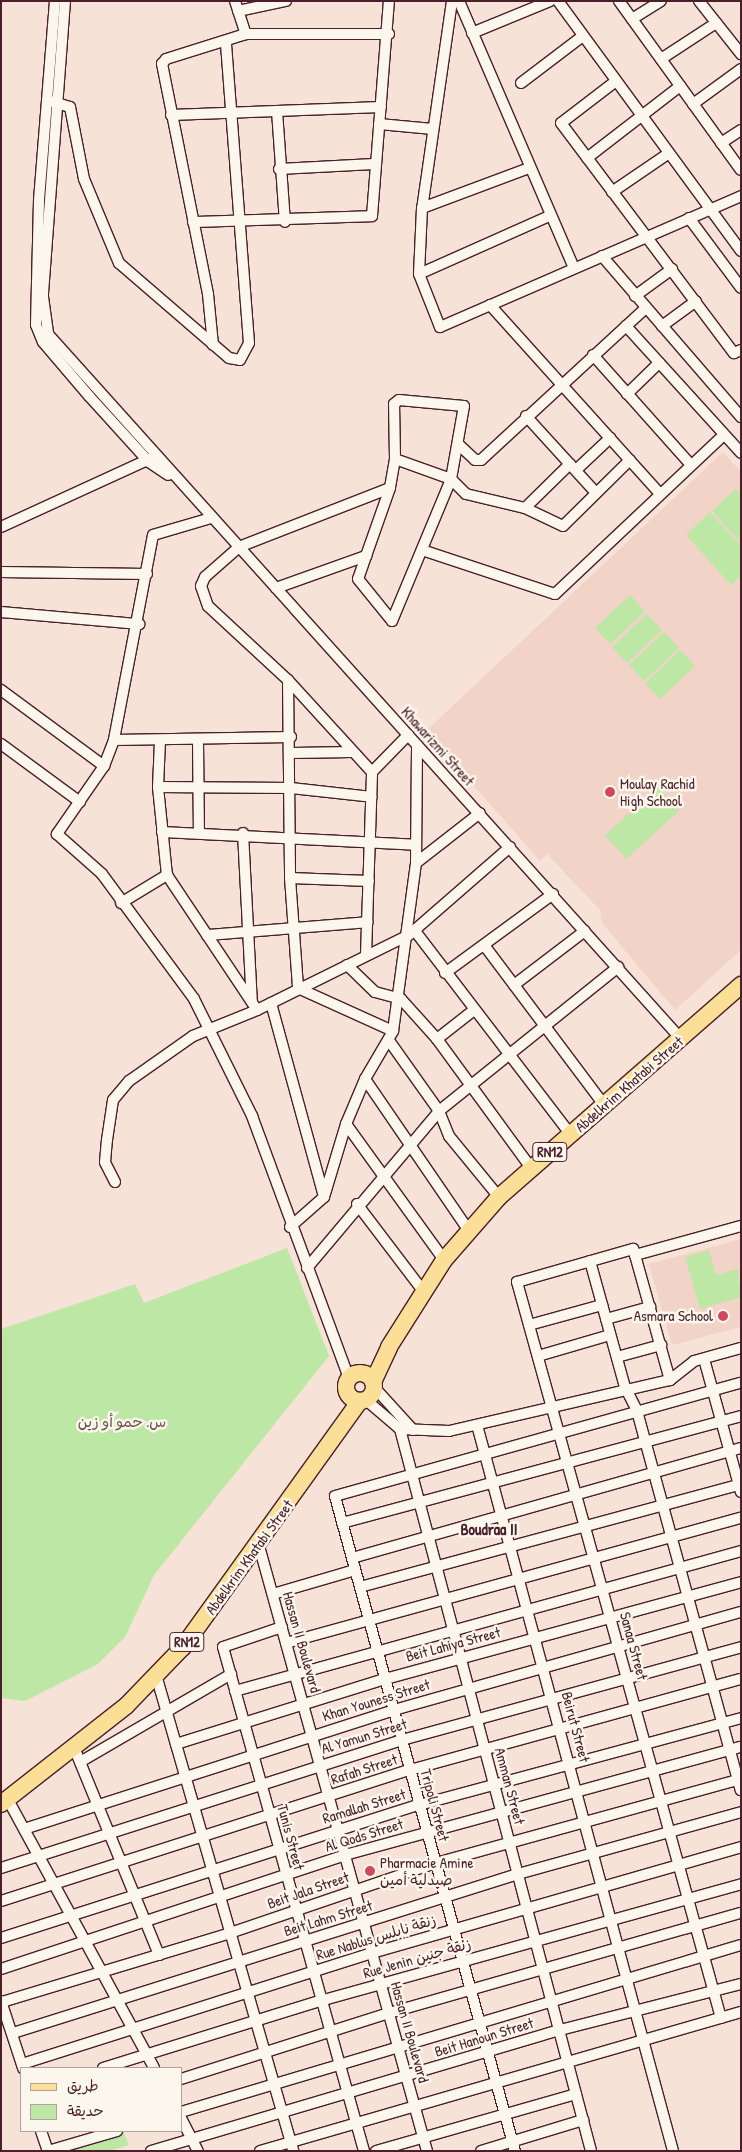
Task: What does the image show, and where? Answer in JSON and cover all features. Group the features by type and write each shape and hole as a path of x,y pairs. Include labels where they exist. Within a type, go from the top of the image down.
{"main road":[{"name":"Abdelkrim Khatabi Street","path":"4,1801 73,1745 126,1706 183,1646 259,1546 444,1260 498,1198 741,985"}],"street":[{"name":"Khawarizmi Street","path":"55,1 39,201 36,325 44,342 92,393 156,454 171,476 276,588 681,1038"},
{"name":"Khawarizmi Street","path":"65,1 52,202 43,297 45,327 56,347 149,462 171,476"},
{"path":"246,34 237,6 286,1"},
{"path":"193,222 285,222 372,216 374,164 389,34 389,1"},
{"path":"452,1 422,208 419,274 440,327 741,196"},
{"path":"459,1 528,168 574,268"},
{"path":"472,33 550,1"},
{"path":"558,1 741,251"},
{"path":"619,1 741,170"},
{"path":"632,19 661,1"},
{"path":"699,1 741,54"},
{"path":"53,23 64,26"},
{"path":"661,59 716,23"},
{"path":"213,345 193,222 171,115 163,62 246,34 389,34"},
{"path":"521,83 583,36"},
{"path":"47,100 58,102 70,108 84,179 119,263 213,345 234,360 248,352 226,40"},
{"path":"693,104 741,69"},
{"path":"616,81 561,122 734,353 741,350"},
{"path":"587,158 680,86"},
{"path":"171,115 381,107"},
{"path":"277,111 285,222"},
{"path":"379,124 433,129"},
{"path":"721,143 741,130"},
{"path":"612,192 669,153"},
{"path":"280,169 374,164"},
{"path":"422,208 528,168"},
{"path":"39,201 52,202"},
{"path":"419,274 549,216"},
{"path":"689,218 741,288"},
{"path":"602,256 741,417"},
{"path":"635,296 672,269"},
{"path":"662,326 696,301"},
{"path":"490,305 660,494"},
{"path":"458,444 479,461 646,308"},
{"path":"626,326 741,453"},
{"path":"593,355 691,465"},
{"path":"627,394 659,363"},
{"path":"399,400 462,405 458,444 451,479 392,621 358,579 390,488 395,459 394,404 399,400"},
{"path":"526,416 596,493"},
{"path":"422,550 555,594 724,435"},
{"path":"525,508 610,438"},
{"path":"1,527 149,462 156,454"},
{"path":"395,459 451,479 466,494 525,508 563,526 630,460"},
{"path":"372,772 288,680 202,595 205,577 238,547 390,488"},
{"path":"211,518 156,532 139,624 114,740 104,766 57,834 92,864 120,903 178,975 210,1030 252,1116 306,1268 362,1388 400,1429 440,1432 477,1425 551,1404 626,1387 670,1380 685,1366 741,1348"},
{"path":"276,588 366,556"},
{"path":"1,572 148,574"},
{"path":"1,612 139,624"},
{"path":"288,680 292,753 289,836 290,878 298,988"},
{"path":"1,690 104,766"},
{"path":"366,955 372,842 372,772 408,735"},
{"path":"114,740 198,741 291,737"},
{"path":"160,741 158,787 167,874 255,1006"},
{"path":"198,741 199,833"},
{"path":"1,744 80,802"},
{"path":"290,1227 324,1197 346,1124 365,1079 390,1042 393,1031 401,999 412,933 416,863 417,744"},
{"path":"292,753 352,752"},
{"path":"158,787 291,788 372,797"},
{"path":"416,863 480,813"},
{"path":"162,832 289,836 416,845"},
{"path":"243,834 255,1006"},
{"path":"115,1182 105,1162 115,1095 149,1066 255,1006 271,1003 412,933 510,847"},
{"path":"120,903 167,874"},
{"path":"290,878 369,881"},
{"path":"445,973 553,894"},
{"path":"207,935 367,922"},
{"path":"514,986 585,931"},
{"path":"412,933 570,1134"},
{"path":"484,945 604,1106"},
{"path":"347,965 375,992 401,999 437,1039 531,1168"},
{"path":"306,1268 381,1174 439,1111 470,1084 618,967"},
{"path":"298,988 393,1031"},
{"path":"271,1003 324,1197"},
{"path":"437,1039 474,1010"},
{"path":"390,1042 439,1111 449,1136 498,1198"},
{"path":"365,1079 469,1231"},
{"path":"346,1124 444,1260"},
{"path":"357,1204 423,1291"},
{"path":"635,1255 741,1226"},
{"path":"670,1380 633,1249 590,1261 626,1387 637,1411 722,1724 740,1783"},
{"name":"Sanaa Street","path":"590,1261 518,1282 721,2018"},
{"path":"529,1325 602,1305"},
{"path":"606,1319 650,1307"},
{"path":"538,1356 610,1334"},
{"path":"617,1357 660,1345"},
{"path":"360,1586 584,1525 740,1487 704,1359"},
{"path":"412,1474 741,1383"},
{"path":"362,1388 413,1430"},
{"path":"342,1523 741,1416"},
{"name":"Beirut Street","path":"477,1425 646,2037 673,2151"},
{"name":"Amman Street","path":"400,1429 495,1783 526,1907 538,1940 543,1969 591,2151"},
{"path":"352,1558 741,1448"},
{"name":"Tripoli Street","path":"412,1474 335,1496 454,1929 460,1961 471,1991 514,2146"},
{"path":"286,1643 741,1518"},
{"name":"Hassan II Boulevard","path":"259,1546 408,2076 427,2151"},
{"path":"235,1691 741,1550"},
{"path":"273,1594 355,1570"},
{"name":"Beit Lahiya Street","path":"176,1744 303,1703 460,1657 741,1582"},
{"name":"Khan Youness Street","path":"24,1829 252,1754 394,1710 741,1612"},
{"name":"Tunis Street","path":"282,1627 223,1647 280,1848 345,2095 364,2151"},
{"name":"Al Yamun Street","path":"1,1868 320,1764 741,1647"},
{"path":"80,1762 231,1674"},
{"path":"156,1675 292,2146"},
{"name":"Rafah Street","path":"1,1901 410,1770 741,1680"},
{"name":"Ramallah Street","path":"1,1938 72,1917 136,1894 419,1805 646,1741 741,1718"},
{"path":"73,1745 136,1894 159,1955"},
{"name":"Al Qods Street","path":"1,1969 345,1855 741,1747"},
{"name":"Beit Jala Street","path":"1,2001 102,1973 230,1933 436,1863 661,1800 740,1783"},
{"path":"4,1801 24,1829 153,2067"},
{"name":"Beit Lahm Street","path":"13,2033 303,1940 364,1923 518,1874 594,1851 741,1812"},
{"name":"Rue Nablus زنقة نابلس","path":"23,2066 132,2027 248,1994 372,1953 603,1884 741,1847"},
{"name":"Rue Jenin زنقة جنين","path":"106,2067 320,2001 460,1961 614,1921 741,1884"},
{"path":"182,2079 329,2035 389,2013 741,1913"},
{"path":"182,2112 337,2065 398,2044 741,1945"},
{"name":"Beit Hanoun Street","path":"151,2151 560,2030 741,1984"},
{"path":"1,2001 23,2066"},
{"path":"260,2151 292,2146 353,2123 414,2104 496,2082 646,2037 741,2012"},
{"path":"376,2151 505,2116 576,2094"},
{"path":"182,2120 198,2151"},
{"path":"481,2151 514,2146 583,2120"},
{"path":"41,2132 48,2151 114,2132"}],"shaded area":[{"name":"Moulay Rachid High School","path":"723,452 741,472 741,950 675,1010 602,923 600,910 547,854 540,861 426,731"},
{"path":"741,1239 741,1327 672,1345 649,1264"}],"green space":[{"path":"736,489 741,494 741,543 712,511"},
{"path":"710,512 741,546 741,576 731,585 686,535"},
{"path":"630,595 645,611 610,644 595,628"},
{"path":"647,614 662,630 627,663 612,647"},
{"path":"664,632 679,648 644,681 629,665"},
{"path":"680,650 695,666 660,699 645,683"},
{"path":"659,787 679,811 626,859 605,835"},
{"name":"س. حمو أو زين","path":"287,1248 329,1356 154,1575 125,1637 98,1664 25,1701 1,1698 1,1329 135,1284 144,1303"},
{"path":"709,1250 716,1275 738,1269 741,1297 700,1309 685,1257"},
{"path":"120,2132 123,2132 129,2145 109,2151 55,2151"}],"place":[{"name":"Moulay Rachid High School","path":"610,792"},
{"name":"Asmara School","path":"723,1316"},
{"name":"Pharmacie Amine صيدلية أمين","path":"370,1871"}],"district":[{"name":"Boudraa II","path":"489,1529"}]}
